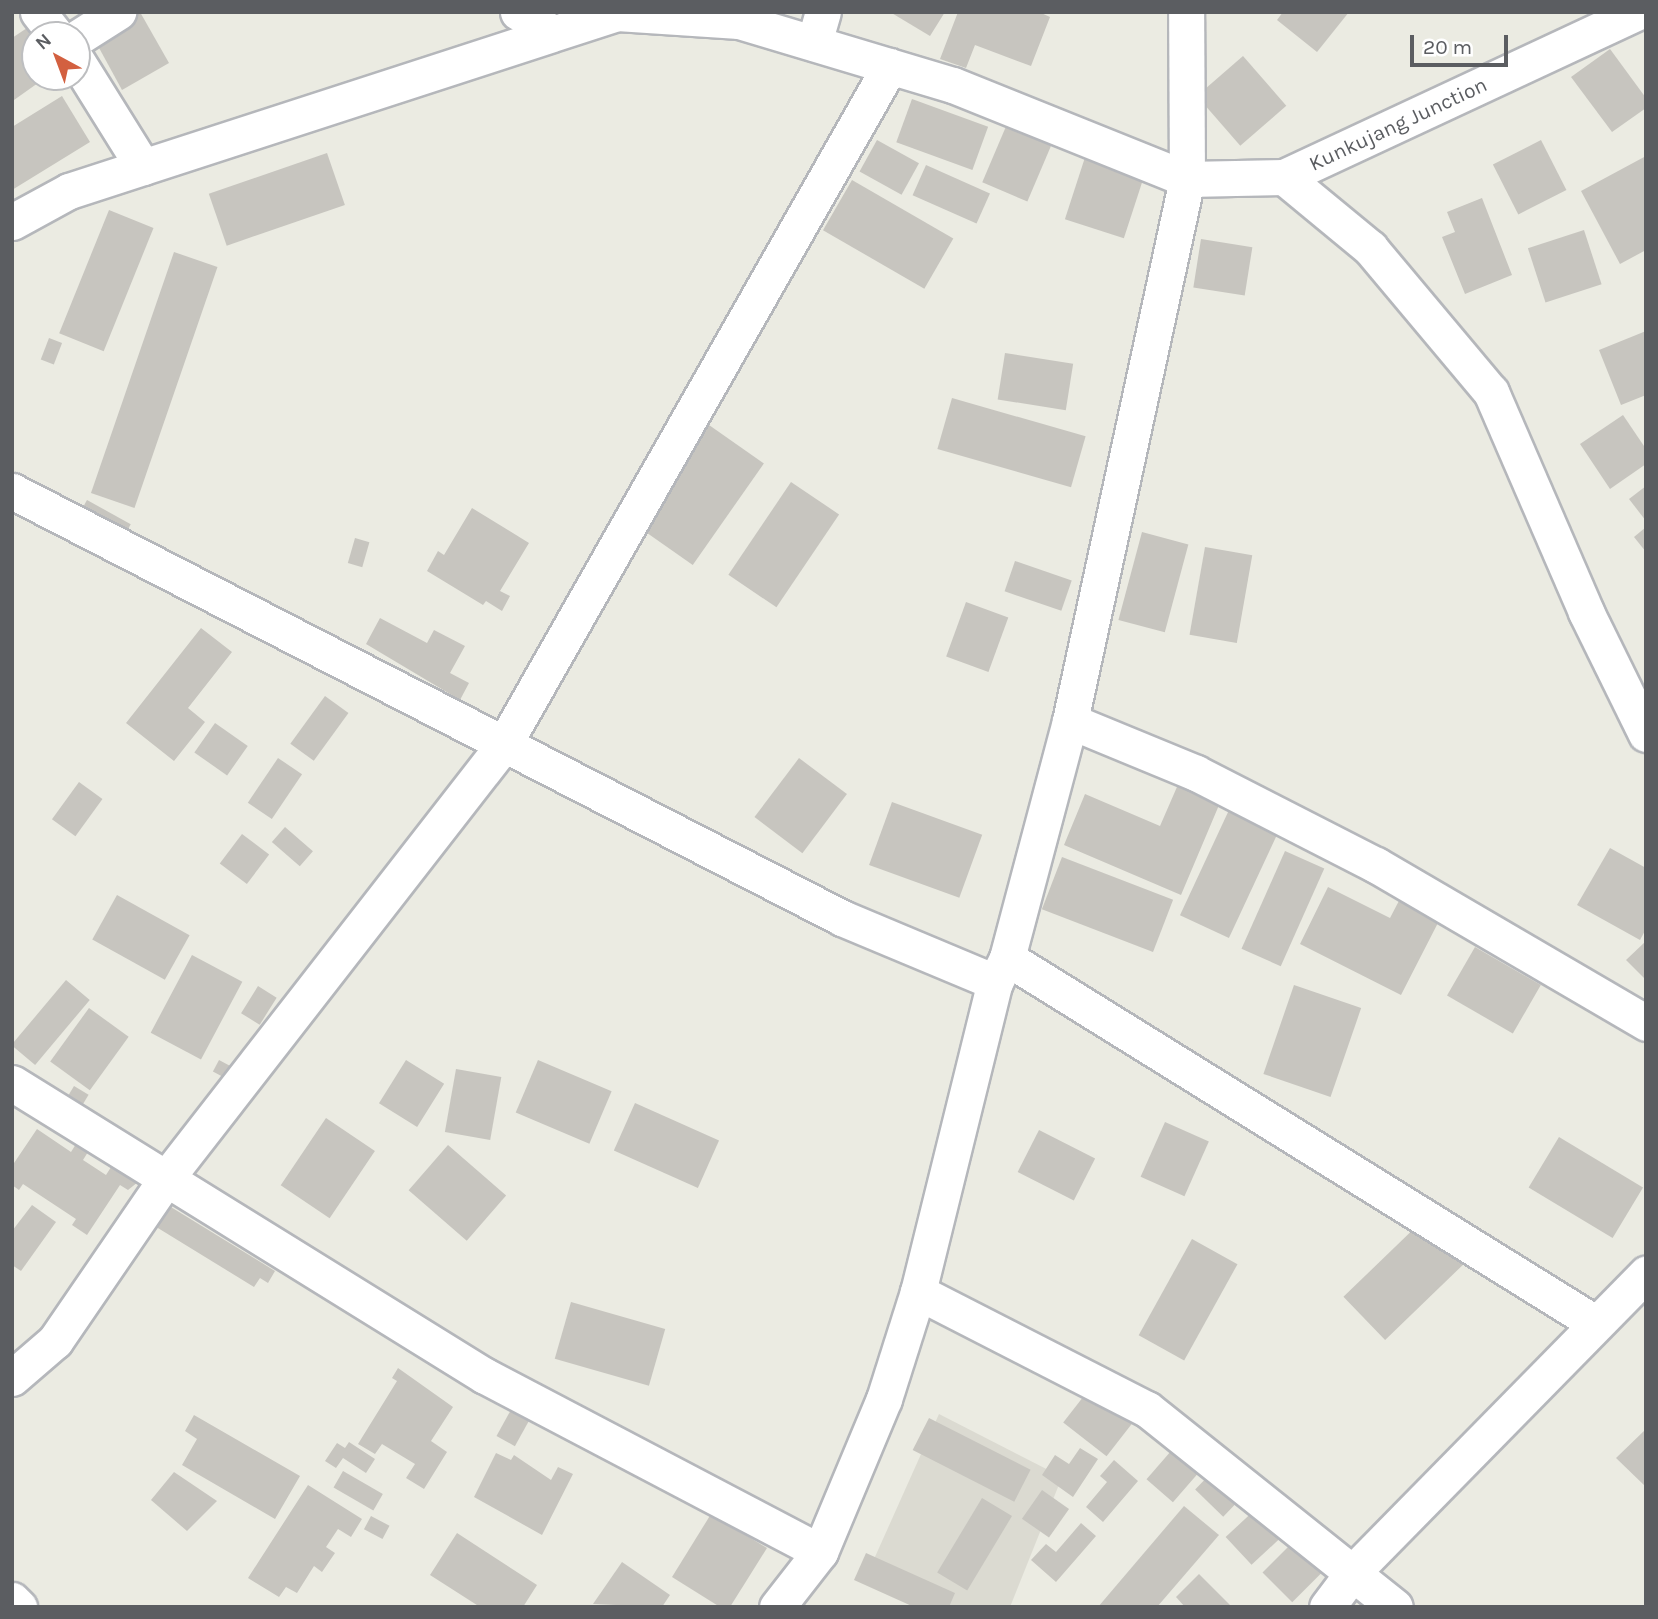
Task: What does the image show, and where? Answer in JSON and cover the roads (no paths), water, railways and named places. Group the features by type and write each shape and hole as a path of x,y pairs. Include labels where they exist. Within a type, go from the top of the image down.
{"street":[{"path":"91,29 118,12"},
{"path":"518,12 553,33"},
{"path":"777,1607 820,1552 884,1399 918,1292 1001,970 1070,721 1187,179 1186,12"},
{"name":"Kunkujang Junction","path":"1187,179 1284,177 1638,12"},
{"path":"12,222 69,191 617,13 818,28 890,65 953,85 1187,179"},
{"path":"12,1378 55,1341 168,1176 504,744 890,65"},
{"path":"91,83 143,167"},
{"path":"1284,177 1370,248 1491,392 1586,612 1646,734"},
{"path":"12,491 842,918 1001,970 1595,1323"},
{"path":"1070,721 1196,773 1376,865 1646,1023"},
{"path":"12,1083 168,1176 485,1376 820,1552"},
{"path":"1327,1607 1354,1571 1595,1323 1645,1278"},
{"path":"918,1292 1147,1409 1354,1571 1395,1607"},
{"path":"12,1600 19,1607"}]}
